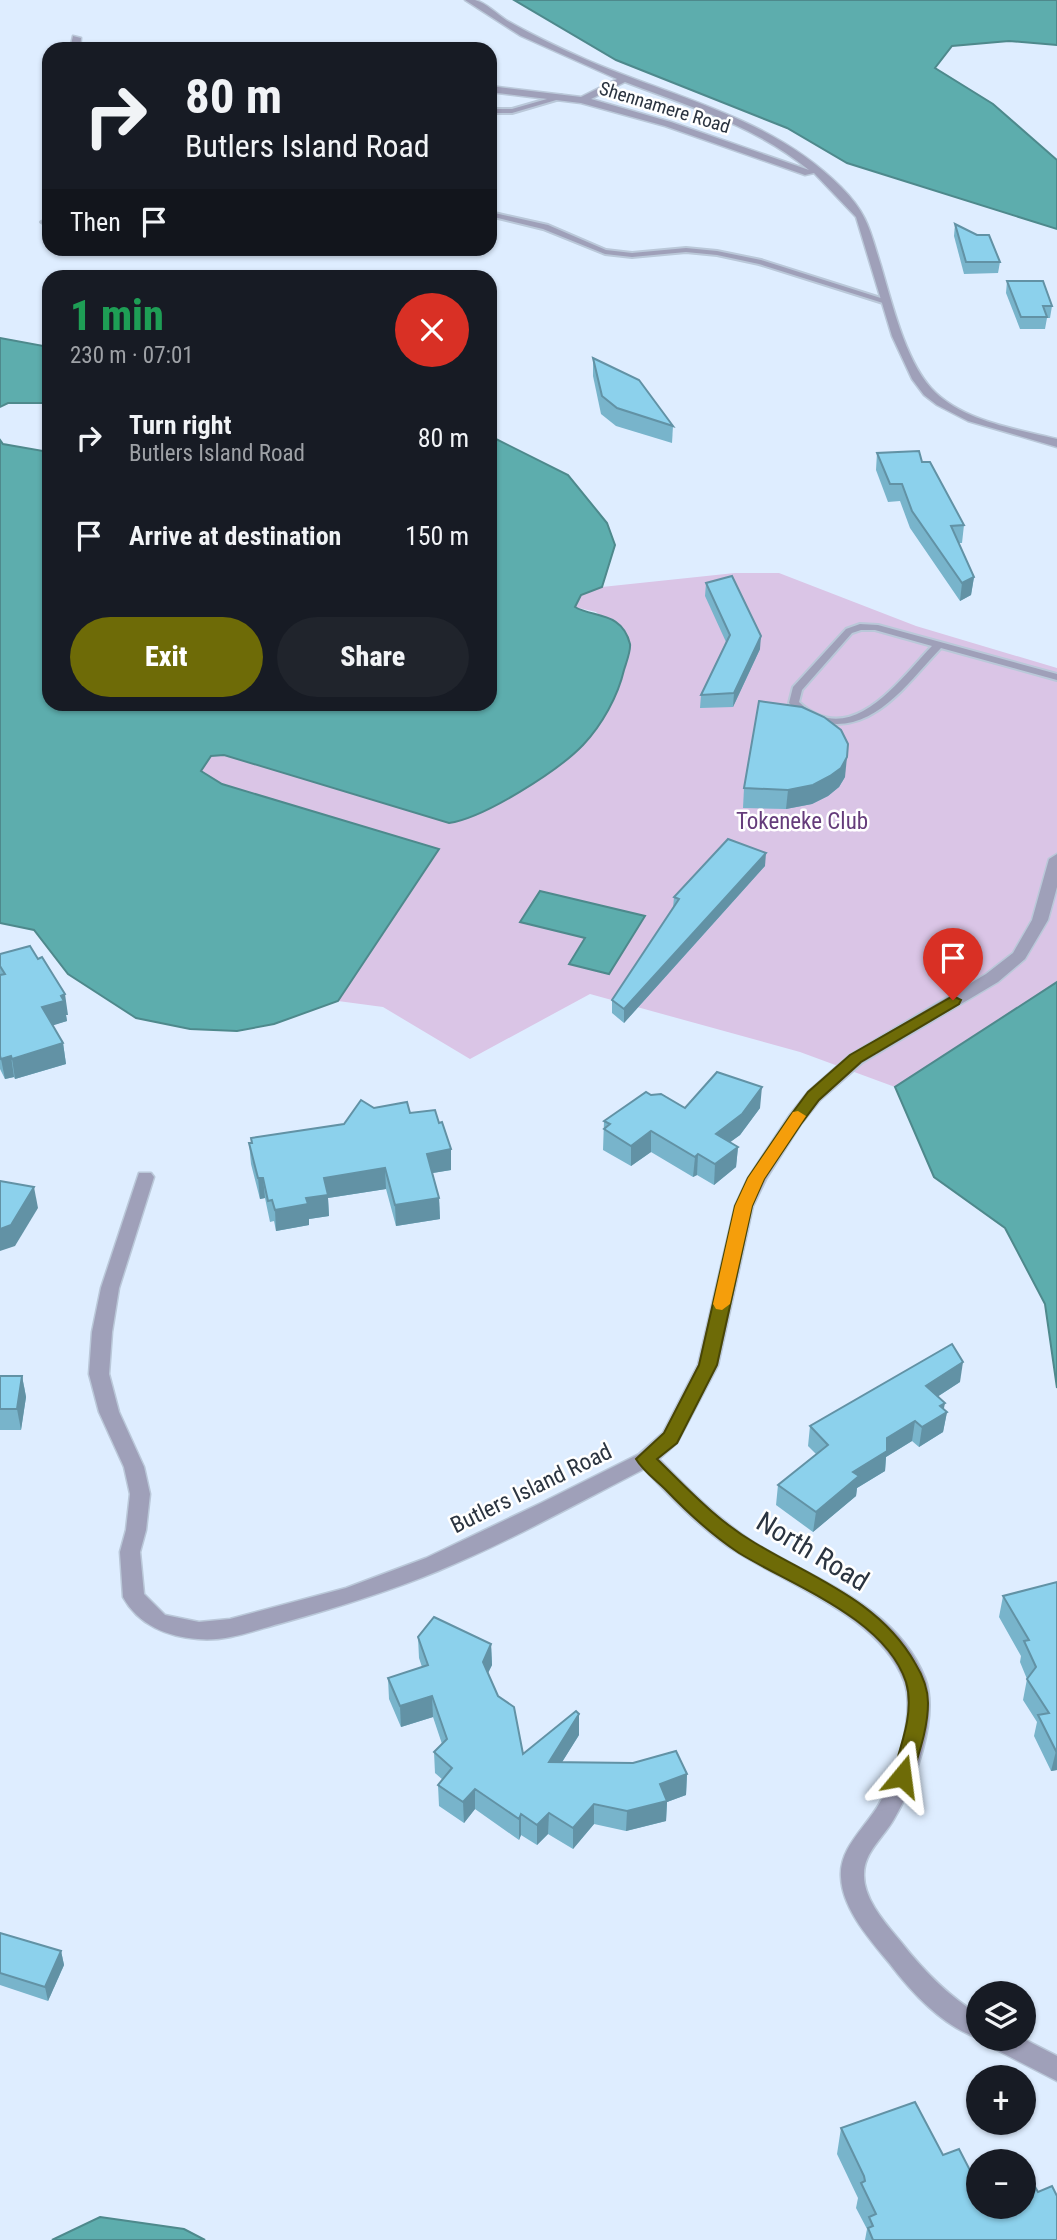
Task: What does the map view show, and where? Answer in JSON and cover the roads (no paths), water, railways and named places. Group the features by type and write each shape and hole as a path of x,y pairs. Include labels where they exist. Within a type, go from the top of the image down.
{"street":[{"path":"469,0 562,51 623,79 744,124 826,179 848,198 861,217 886,301 911,370 928,392 950,407 983,423 1057,443"},
{"path":"76,38 76,42"},
{"path":"582,100 623,79"},
{"name":"Shennamere Road","path":"497,90 582,100 668,124 826,179"},
{"name":"Butlers Island Road","path":"145,1177 110,1288 102,1332 99,1374 109,1412 131,1458 140,1494 136,1530 130,1552 134,1597 158,1622 199,1630 230,1628 349,1596 433,1564 646,1459 670,1438 708,1365 744,1206 757,1178 795,1120 814,1096 856,1059 992,978 1019,956 1040,920 1057,859"},
{"name":"North Road","path":"646,1459 720,1529 746,1547 841,1599 869,1619 897,1648 915,1681 918,1703 915,1730 902,1776 888,1811 862,1843 852,1876 861,1903 874,1928 902,1962 966,2020"},
{"path":"1023,2051 1057,2069"}],"lane":[{"path":"497,111 512,111 561,97"},
{"path":"497,216 545,227 605,252 632,256 686,250 717,253 761,262 886,301"},
{"path":"939,644 863,716 836,721 819,720 803,714 794,703 797,689 849,631 860,627 875,627 939,644 1057,677"}],"park label":[{"name":"Tokeneke Club","path":"802,821"}]}
